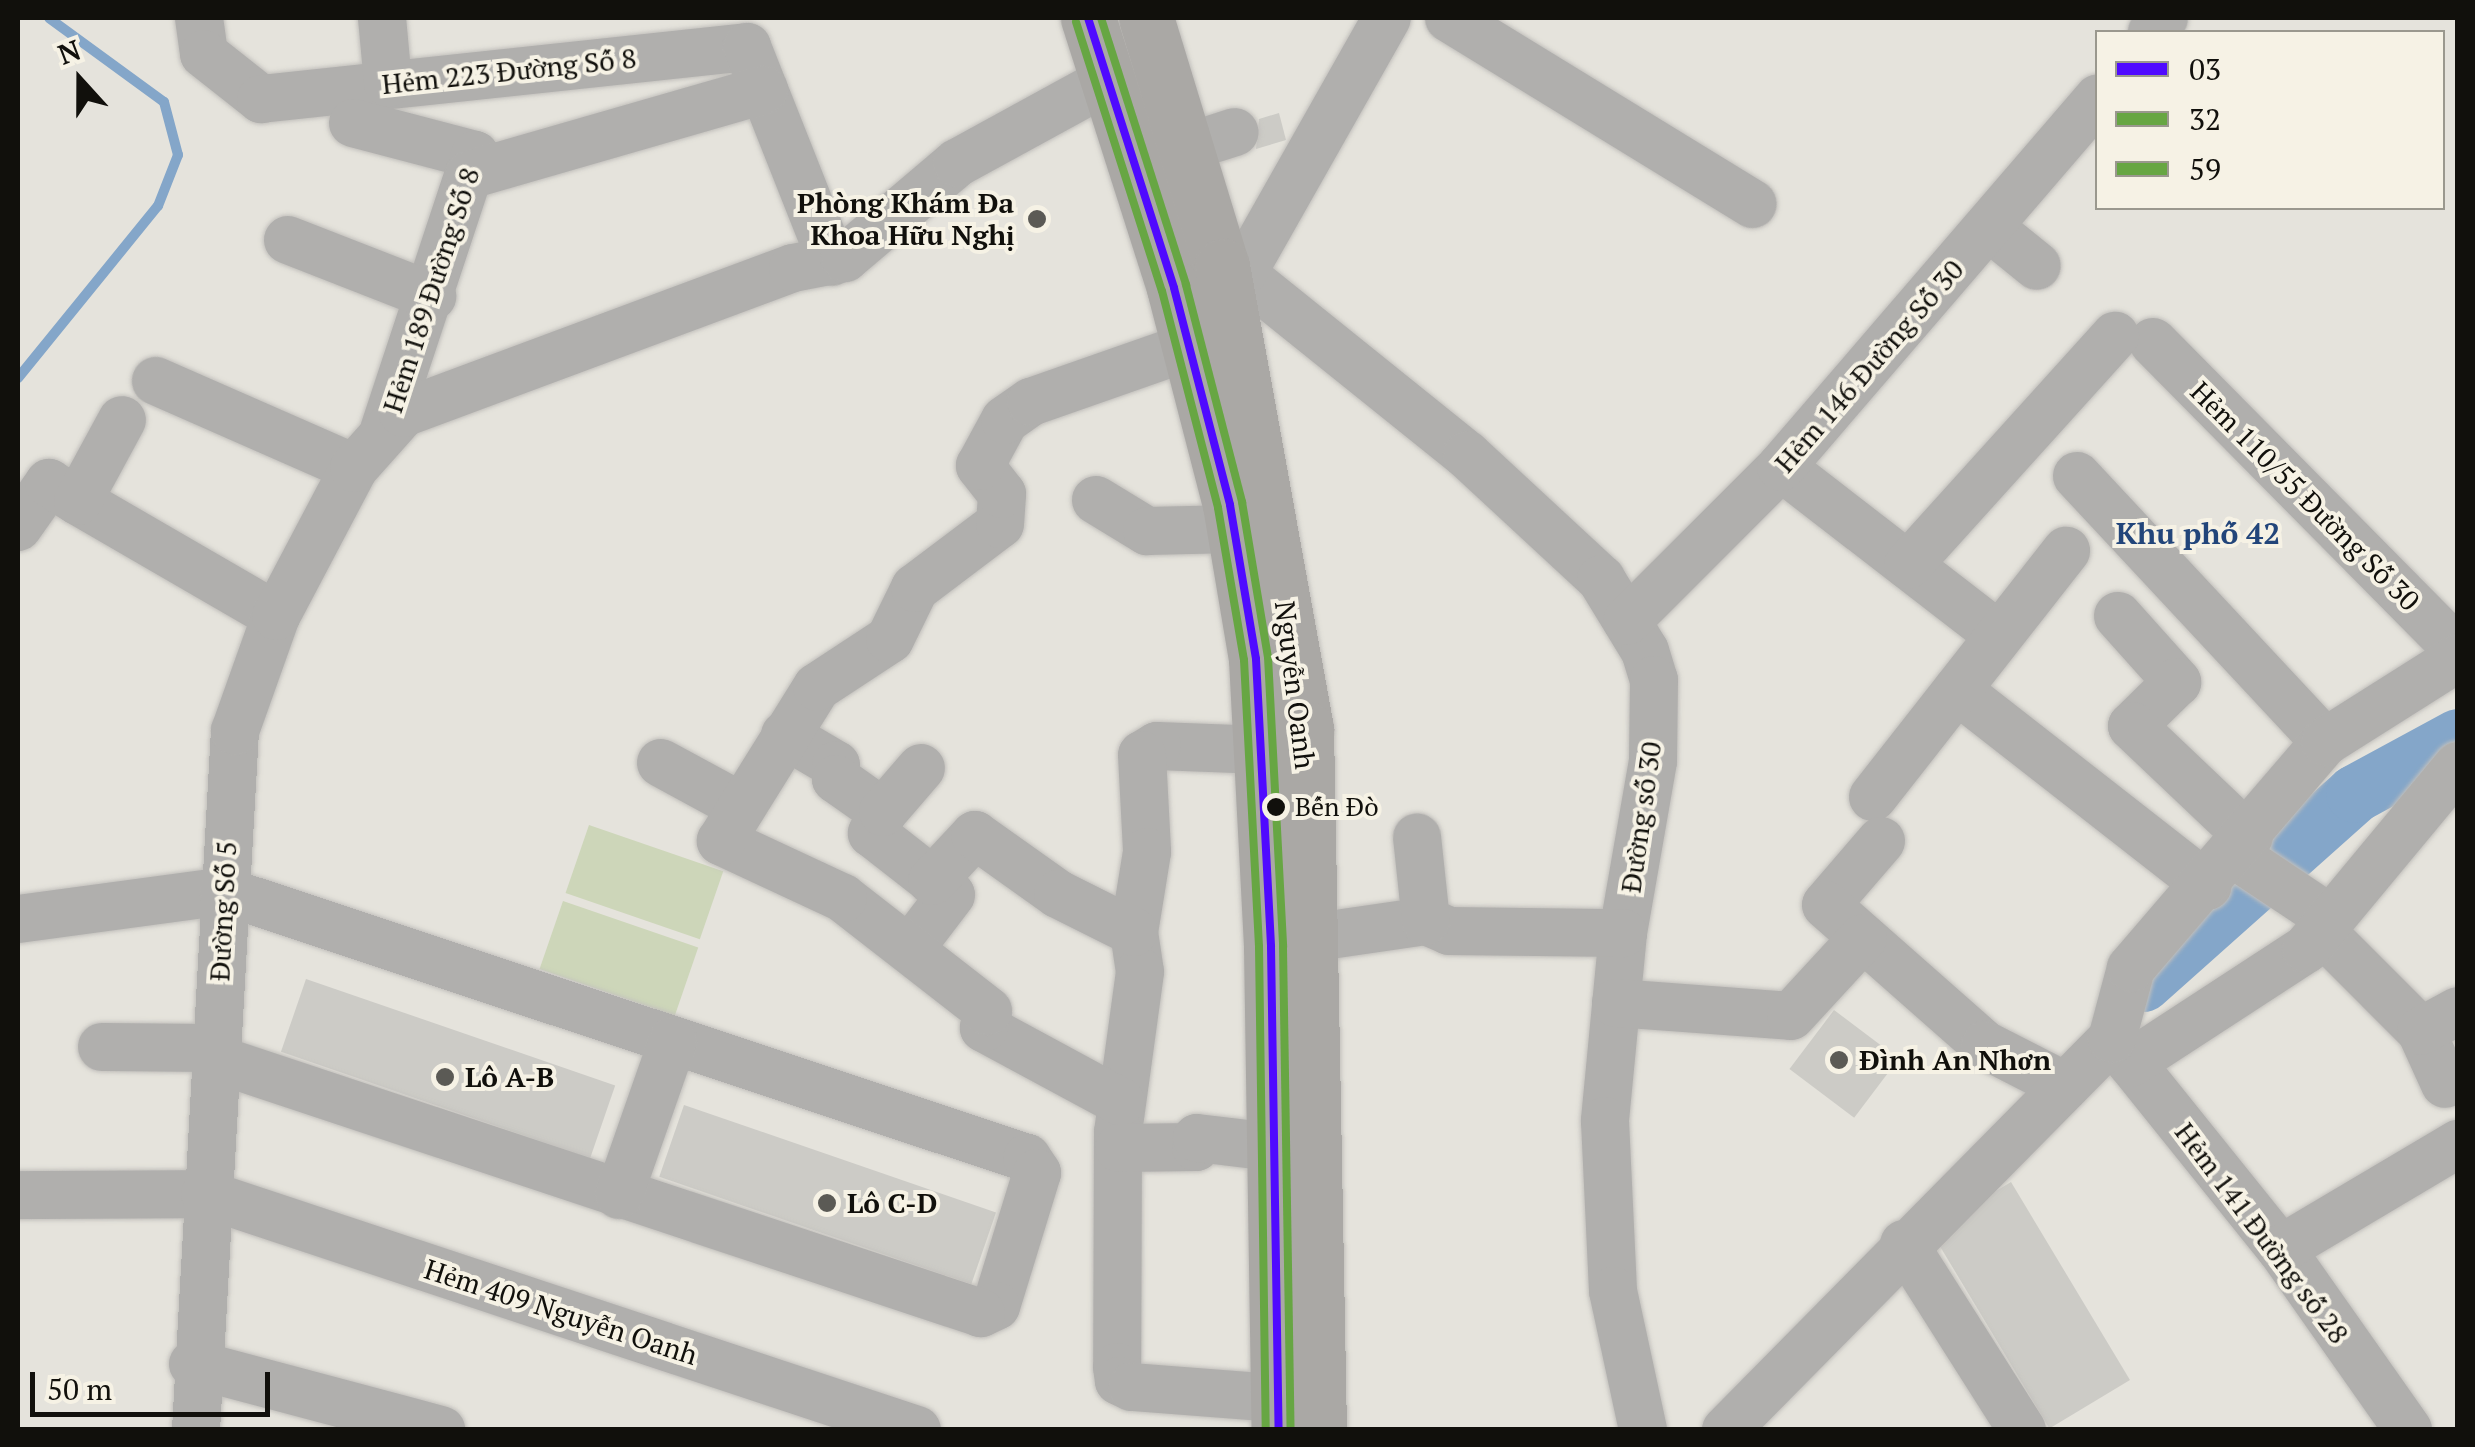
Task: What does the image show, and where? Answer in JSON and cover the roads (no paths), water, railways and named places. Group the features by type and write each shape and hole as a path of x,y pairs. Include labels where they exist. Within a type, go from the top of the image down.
{"main road":[{"name":"Nguyễn Oanh","path":"1088,18 1107,81 1212,274 1188,347 1234,529 1264,750 1277,1414"},
{"name":"Nguyễn Oanh","path":"1152,41 1213,149 1212,274 1306,730 1319,1430"},
{"path":"1107,81 1152,41"}],"street":[{"name":"Hẻm 223 Đường Số 8","path":"199,18 204,54 261,99 746,32 823,265"},
{"path":"382,18 388,83"},
{"path":"1212,274 1387,18"},
{"path":"1449,18 1752,204"},
{"path":"384,430 408,434 804,287 823,265 958,162 1107,81"},
{"path":"469,175 764,90"},
{"name":"Hẻm 146 Đường Số 30","path":"1627,621 1781,467 2095,102"},
{"name":"Hẻm 189 Đường Số 8","path":"353,123 475,155 432,296 384,430"},
{"path":"1990,228 2037,266"},
{"path":"288,240 432,296"},
{"name":"Đường số 30","path":"1212,274 1467,454 1601,578 1627,621 1654,680 1653,762 1623,933 1605,1120 1614,1290 1643,1430"},
{"name":"Hẻm 110/55 Đường Số 30","path":"1908,566 2134,339 2458,654"},
{"path":"732,826 818,687 890,640 915,588 1000,524 1002,494 981,460 1004,420 1031,402 1188,347"},
{"path":"156,381 354,468"},
{"path":"78,501 122,420"},
{"name":"Đường Số 5","path":"196,1430 194,1364 234,731 276,616 354,468 384,430"},
{"path":"1781,467 1998,635"},
{"path":"2077,476 2325,742"},
{"path":"18,527 49,484 276,616"},
{"path":"1096,500 1147,531 1234,529"},
{"path":"2065,1086 1985,1045 1826,905 1957,690 2066,551"},
{"path":"2118,616 2177,682 2132,726 2244,866"},
{"path":"2121,1051 2130,968 2244,866 2325,742 2458,654"},
{"path":"1957,690 2244,866 2326,925 2439,1021 2445,1084"},
{"path":"785,735 836,765 836,779 883,812"},
{"path":"1264,750 1156,746 1142,755 1147,852 1134,932 1140,972 1121,1140 1119,1381 1277,1414"},
{"path":"662,763 732,826 912,946 988,1011 984,1028 1121,1140 1196,1147 1197,1138 1274,1147"},
{"path":"1726,1430 1904,1244 2065,1086 2306,949 2458,766"},
{"path":"912,946 952,898 872,833 883,812 921,768"},
{"path":"932,880 975,835 1058,894 1134,932"},
{"path":"1417,837 1426,921"},
{"path":"18,919 224,891 1027,1158 1037,1173 996,1306 981,1314 619,1195 214,1053 102,1047"},
{"path":"1308,938 1426,921 1449,931 1623,933"},
{"path":"1616,1003 1791,1016 1863,938"},
{"path":"619,1195 674,1041"},
{"name":"Hẻm 141 Đường số 28","path":"2121,1051 2281,1250 2408,1430"},
{"path":"2281,1250 2458,1144"},
{"name":"Hẻm 409 Nguyễn Oanh","path":"18,1195 205,1194 917,1430"},
{"path":"1904,1244 2022,1430"},
{"path":"194,1364 441,1430"}],"waterway":[{"path":"18,378 158,206 178,155 164,102 49,18"},
{"path":"2143,983 2355,794 2458,738"}],"place":[{"name":"Phòng Khám Đa Khoa Hữu Nghị","path":"1037,219"},
{"name":"Bến Đò","path":"1276,807"},
{"name":"Đình An Nhơn","path":"1839,1060"},
{"name":"Lô A-B","path":"445,1077"},
{"name":"Lô C-D","path":"827,1203"}],"district":[{"name":"Khu phố 42","path":"2198,533"}]}
